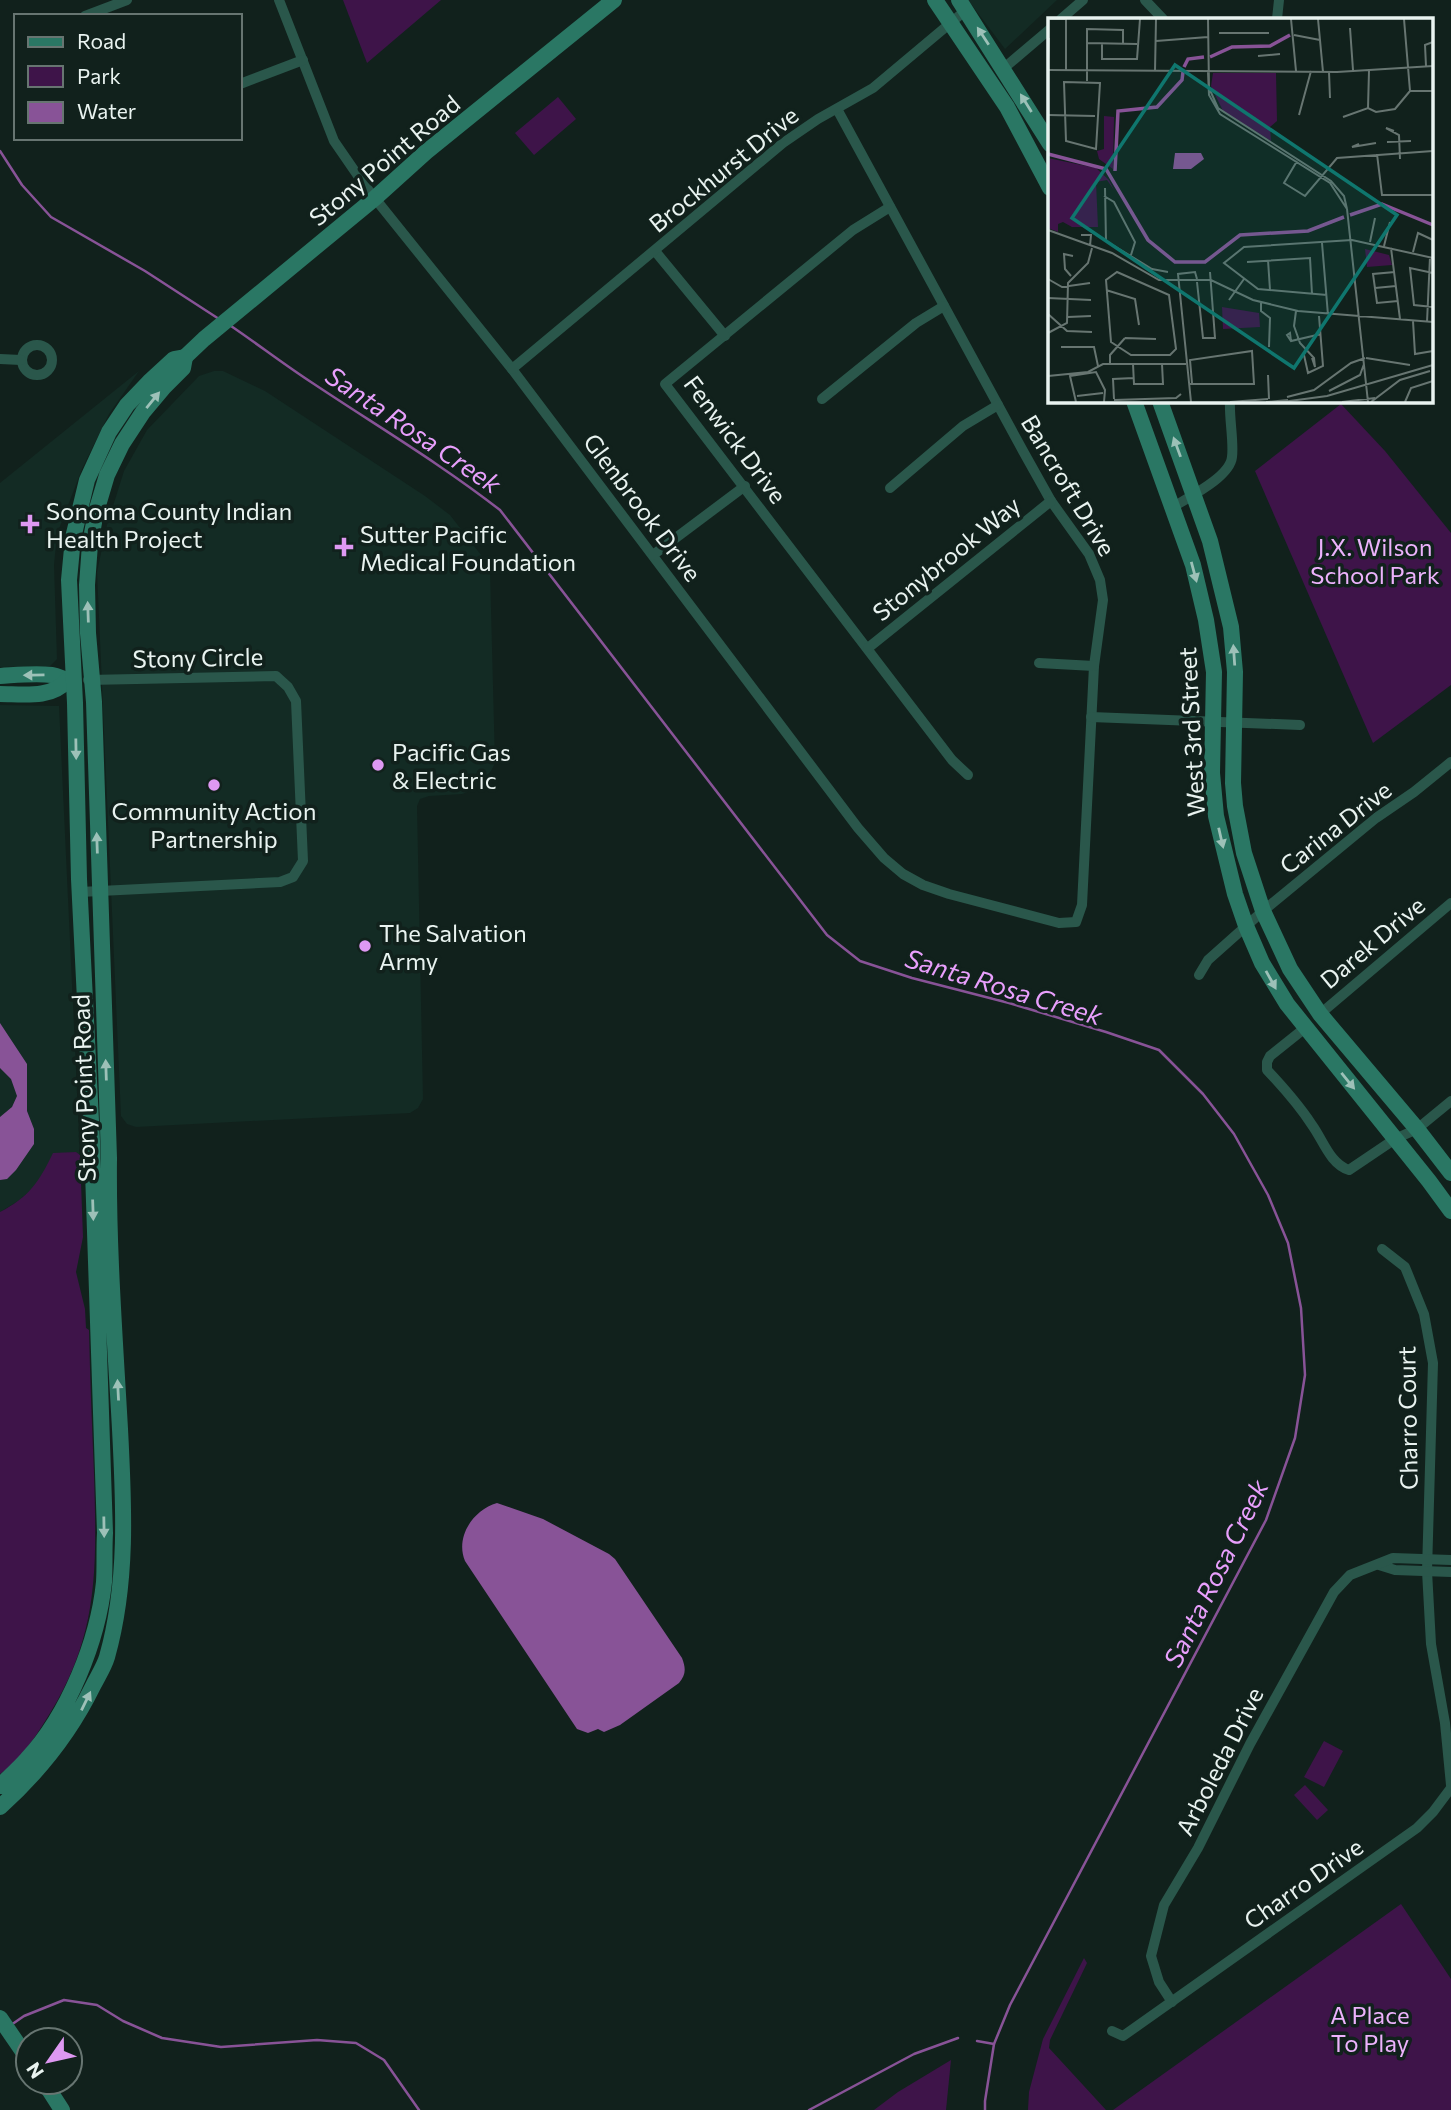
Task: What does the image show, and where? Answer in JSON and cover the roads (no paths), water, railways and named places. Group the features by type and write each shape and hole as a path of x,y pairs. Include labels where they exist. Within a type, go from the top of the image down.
{"main road":[{"name":"Stony Point Road","path":"0,1786 29,1757 76,1684 91,1647 104,1583 105,1533 92,1141 70,681 69,580 73,538 87,480 109,432 127,405 174,359 185,357 426,152 614,0"},
{"path":"935,0 1007,107 1048,184"},
{"path":"963,5 1048,141"},
{"name":"Stony Point Road","path":"0,1807 48,1758 80,1713 106,1659 120,1603 123,1549 121,1458 87,585 90,544 107,475 122,444 157,396 183,368 185,357"},
{"name":"West 3rd Street","path":"1134,402 1193,565 1206,620 1213,672 1212,773 1216,816 1235,894 1246,926 1276,989 1451,1211"},
{"name":"West 3rd Street","path":"1160,402 1210,541 1231,627 1235,672 1233,783 1244,853 1263,911 1290,968 1320,1014 1451,1173"},
{"path":"0,676 51,675 70,681 50,693 0,694"},
{"path":"15,1794 19,1781 53,1737 52,1725"},
{"path":"2,2022 14,2038"}],"street":[{"path":"90,14 127,0"},
{"name":"Glenbrook Drive","path":"279,0 334,141 375,198 512,369 858,828 884,858 903,874 923,885 1059,923 1076,922"},
{"path":"1062,18 1083,0"},
{"path":"1144,0 1162,18"},
{"path":"1277,18 1279,0"},
{"name":"Brockhurst Drive","path":"512,369 783,143 887,77 951,21 963,5"},
{"path":"1004,68 1048,31"},
{"path":"242,83 303,60"},
{"name":"Bancroft Drive","path":"837,109 1051,500 1089,555 1100,580 1103,600 1094,666 1082,905 1076,922"},
{"name":"Fenwick Drive","path":"890,207 853,230 665,384 952,760 968,775"},
{"path":"655,251 725,336"},
{"path":"822,399 916,323 944,306"},
{"path":"0,359 21,360"},
{"path":"1173,507 1215,480 1229,466 1233,457 1230,402"},
{"path":"890,488 964,426 998,405"},
{"path":"653,555 745,486"},
{"name":"Stonybrook Way","path":"868,648 1051,500"},
{"path":"1039,663 1094,666"},
{"name":"Stony Circle","path":"70,681 276,676 288,687 296,701 303,861 293,877 280,883 80,892"},
{"path":"1091,717 1300,725"},
{"name":"Carina Drive","path":"1199,975 1208,960 1263,911 1376,818 1451,762"},
{"name":"Darek Drive","path":"1320,1014 1451,903"},
{"path":"1305,1028 1270,1056 1266,1062 1267,1070 1314,1126 1342,1168 1349,1170 1395,1139 1417,1129 1451,1101"},
{"name":"Charro Court","path":"1382,1250 1405,1267 1424,1314 1433,1363 1427,1559"},
{"name":"Arboleda Drive","path":"1172,2002 1159,1982 1151,1956 1164,1905 1198,1848 1250,1744 1334,1592 1350,1575 1393,1558 1451,1560"},
{"name":"Charro Drive","path":"1112,2031 1123,2036 1417,1828 1433,1812 1451,1787 1445,1723 1431,1644 1427,1559"},
{"path":"1379,1565 1395,1570 1451,1572"}],"water":[{"path":"0,1023 27,1064 27,1111 34,1129 34,1144 16,1170 7,1179 0,1180 0,1117 12,1107 17,1096 11,1079 0,1068"},
{"path":"497,1503 543,1519 615,1559 682,1658 685,1671 679,1683 620,1725 604,1732 598,1729 588,1733 577,1729 465,1561 462,1543 468,1526 480,1512"}],"waterway":[{"name":"Santa Rosa Creek","path":"0,151 22,185 51,217 145,271 219,319"},
{"name":"Santa Rosa Creek","path":"231,326 500,510 827,935 860,961 912,978 1009,1003 1159,1050 1203,1094 1234,1134 1268,1195 1288,1243 1301,1308 1305,1375 1295,1438 1266,1520 1010,2005 994,2044 985,2110"},
{"path":"11,2025 24,2016 64,2000 97,2005 123,2021 162,2038 221,2047 317,2040 356,2043 384,2060 419,2110"},
{"path":"809,2110 914,2054 958,2038"},
{"path":"977,2041 994,2044"}],"place":[{"name":"Sonoma County Indian Health Project","path":"30,524"},
{"name":"Sutter Pacific Medical Foundation","path":"344,547"},
{"name":"Pacific Gas & Electric","path":"378,765"},
{"name":"Community Action Partnership","path":"214,785"},
{"name":"The Salvation Army","path":"365,946"}],"park label":[{"name":"J.X. Wilson School Park","path":"1375,560"},
{"name":"A Place To Play","path":"1370,2028"}]}
